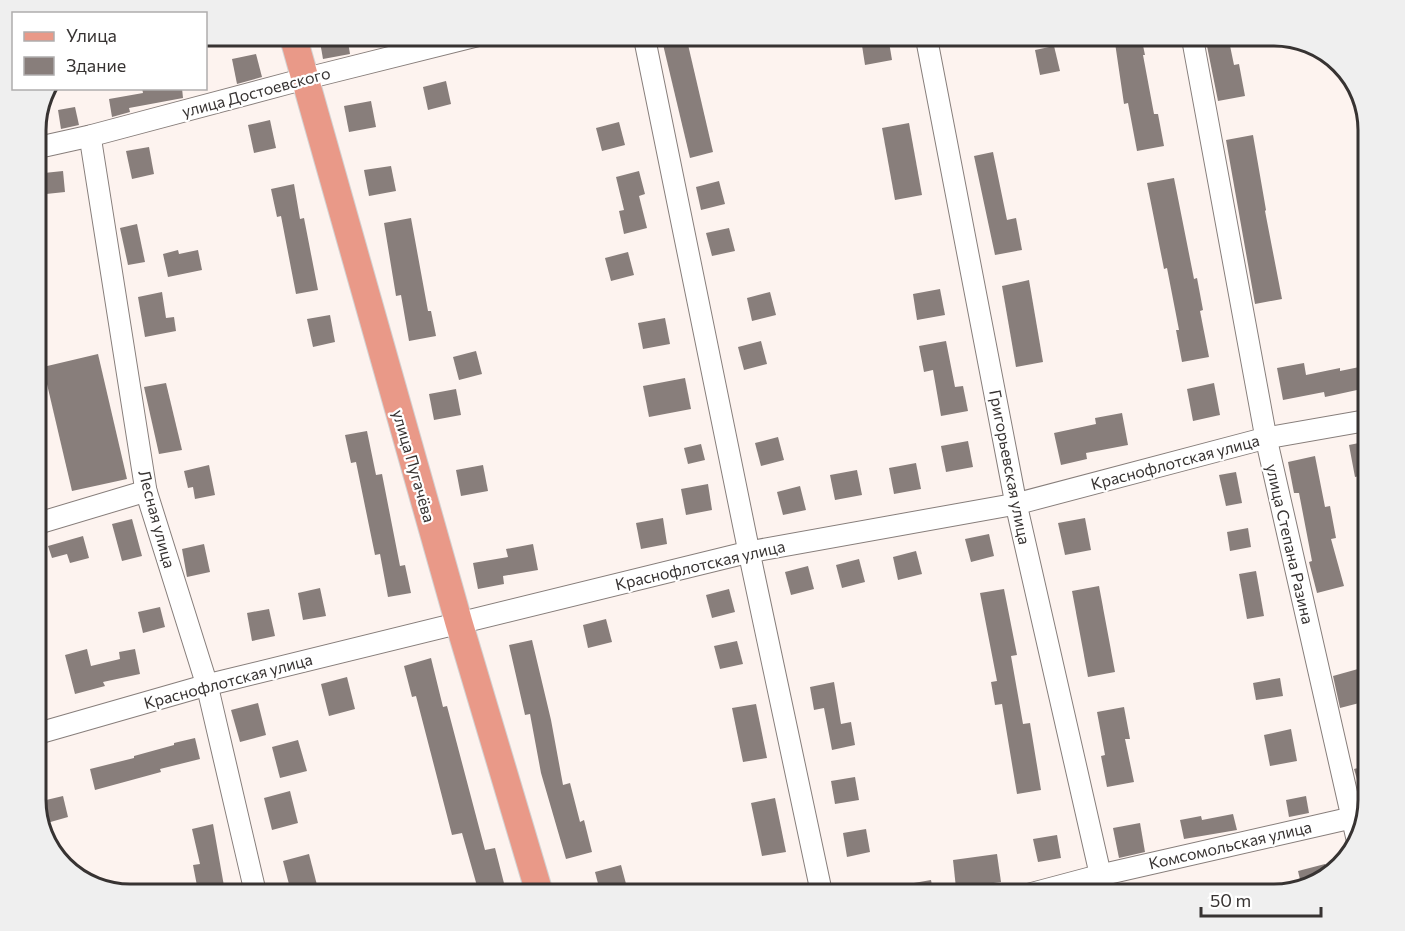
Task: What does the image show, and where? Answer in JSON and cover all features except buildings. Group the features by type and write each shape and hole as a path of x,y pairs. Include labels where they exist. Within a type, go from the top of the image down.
{"main road":[{"name":"улица Пугачёва","path":"296,47 459,623 537,884"}],"street":[{"name":"улица Достоевского","path":"47,146 432,47"},
{"path":"646,47 749,552 820,884"},
{"name":"Григорьевская улица","path":"928,47 1016,504 1103,884"},
{"name":"улица Степана Разина","path":"1194,47 1266,438 1358,812"},
{"name":"Лесная улица","path":"90,136 146,491 207,685 253,884"},
{"name":"Краснофлотская улица","path":"47,731 207,685 749,552 1016,504 1266,438 1358,422"},
{"path":"47,521 146,491"},
{"name":"Комсомольская улица","path":"1107,884 1357,817"}]}
